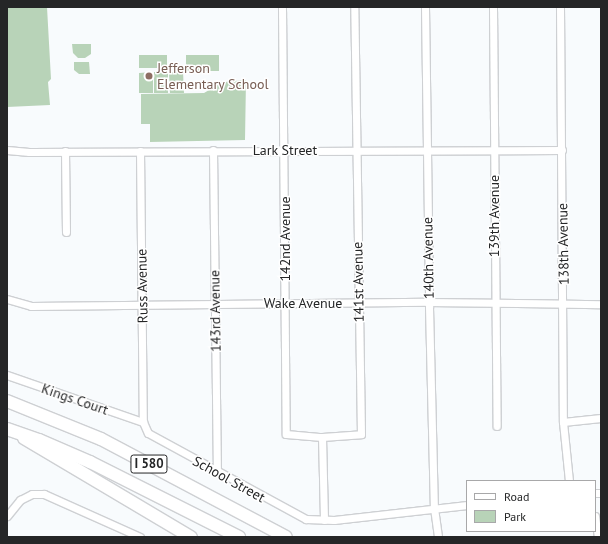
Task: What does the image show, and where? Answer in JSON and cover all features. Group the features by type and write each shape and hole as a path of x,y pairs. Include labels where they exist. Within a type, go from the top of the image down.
{"highway":[{"name":"I 580","path":"7,401 101,439 286,537"},
{"name":"I 580","path":"12,431 90,462 239,537"},
{"path":"12,431 38,448 191,537"}],"street":[{"name":"142nd Avenue","path":"282,7 286,434 322,437"},
{"name":"141st Avenue","path":"322,437 361,434 354,7"},
{"name":"140th Avenue","path":"425,7 428,302 434,508 438,537"},
{"name":"139th Avenue","path":"493,7 494,304 497,426"},
{"name":"138th Avenue","path":"560,7 564,303 563,422 570,480"},
{"name":"Lark Street","path":"7,150 562,150"},
{"name":"143rd Avenue","path":"213,150 217,472"},
{"path":"65,151 66,232"},
{"name":"Russ Avenue","path":"140,151 143,422"},
{"name":"Wake Avenue","path":"7,299 31,306 428,302 494,304 601,304"},
{"name":"Kings Court","path":"7,375 143,422"},
{"path":"563,422 601,418"},
{"name":"School Street","path":"143,422 145,430 151,435 294,514 324,520 334,520 434,508"},
{"path":"322,437 324,520"},
{"path":"7,516 20,500 32,494 44,494 140,537"},
{"path":"434,508 466,505"},
{"path":"596,523 598,537"}],"green space":[{"path":"7,7 47,7 51,79 48,82 50,105 7,107"},
{"path":"72,44 91,44 91,54 85,58 78,58 73,53"},
{"path":"139,55 167,55 167,68 139,68"},
{"path":"186,55 219,55 219,71 186,71"},
{"path":"74,62 89,62 90,74 79,74 74,70"},
{"path":"153,72 153,93 139,93 139,73"},
{"path":"154,72 168,72 168,93 154,93"},
{"path":"169,72 183,72 184,93 170,93"},
{"path":"246,80 245,140 150,142 150,124 141,124 141,94 204,93 223,82"}],"place":[{"name":"Jefferson Elementary School","path":"149,76"}]}
